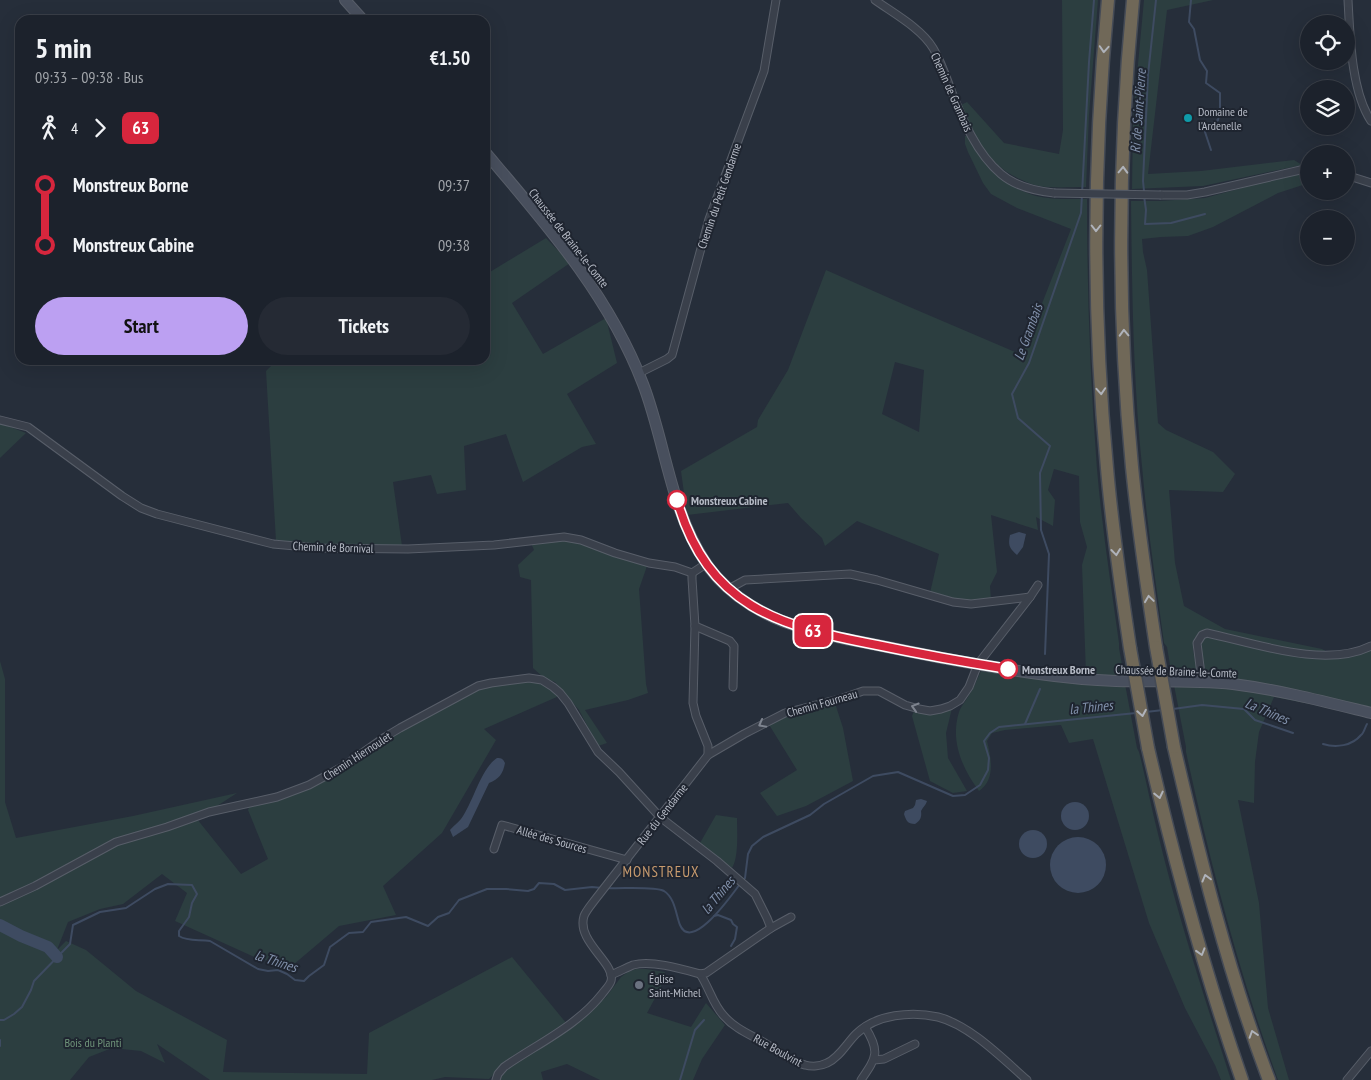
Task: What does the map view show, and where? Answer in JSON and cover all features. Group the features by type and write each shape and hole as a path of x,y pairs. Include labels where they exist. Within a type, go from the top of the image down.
{"highway":[{"path":"1108,0 1099,118 1096,210 1097,290 1106,468 1117,560 1148,748 1168,832 1189,915 1242,1080"},
{"path":"1133,0 1124,120 1122,289 1132,467 1142,555 1174,747 1192,828 1238,989 1268,1080"}],"main road":[{"path":"345,0 358,15"},
{"name":"Chaussée de Braine-le-Comte","path":"490,158 574,260 609,311 639,373 655,418 682,516 690,538 706,564 730,590 744,601 780,620 805,629 849,640 978,664 1048,675 1116,681 1234,684 1267,689 1371,713"}],"street":[{"name":"Chemin du Petit Gendarme","path":"639,373 668,360 672,355 709,219 764,71 776,0"},
{"name":"Chemin de Grambais","path":"875,0 926,39 939,59 968,130 987,160 1002,175 1019,184 1036,190 1054,193 1187,194 1205,192 1300,170"},
{"path":"1348,0 1355,74 1360,97 1371,120"},
{"path":"1355,178 1371,183"},
{"name":"Chemin de Bornival","path":"0,420 33,430 141,508 157,514 273,544 318,548 408,549 494,545 564,537 581,540 615,553 675,567 692,573"},
{"path":"706,564 692,573 695,626 693,703 708,746 708,755"},
{"path":"730,590 745,580 850,574 953,602 971,604 1030,597"},
{"path":"978,664 1038,585"},
{"path":"695,626 730,640 734,646 733,687"},
{"path":"1202,682 1197,642 1202,635 1207,633 1256,646 1311,654 1343,654 1371,646"},
{"name":"Chemin Fourneau","path":"708,755 784,713 863,691 879,691 905,705 930,711 950,706 960,700 969,687 978,664"},
{"name":"Chemin Hiernoulet","path":"0,902 36,886 116,842 210,812 276,796 309,785 336,771 400,728 478,686 529,678 542,680 560,693 598,752 630,783 660,817 717,861 755,894 771,928"},
{"name":"Rue du Gendarme","path":"611,975 610,970 593,948 583,929 586,912 708,755"},
{"name":"Allée des Sources","path":"494,849 502,825 627,860"},
{"path":"496,1080 504,1067 574,1022 587,1011 606,989 611,981 611,975 643,964 700,974 706,973 771,928 791,917"},
{"name":"Rue Boulvint","path":"700,974 722,1014 732,1024 806,1066 823,1065 829,1062 857,1033 877,1021 905,1014 923,1014 940,1017 973,1035 1027,1080"},
{"path":"861,1080 874,1060 874,1045 865,1027"},
{"path":"874,1060 884,1059 915,1044"},
{"path":"1347,1080 1367,1061 1371,1051"}],"green space":[{"path":"1062,0 1098,0 1089,115 1086,187 1035,185 1010,174 1000,167 984,149 961,105 967,102 1004,143 1059,154 1063,130"},
{"path":"1144,0 1213,0 1167,10 1148,174 1201,171 1294,160 1300,165 1203,186 1132,189 1133,118"},
{"path":"965,136 967,136 980,156 996,173 1024,192 1048,198 1087,199 1089,334 1097,469 1101,513 1124,676 1086,674 1082,565 1087,547 1080,522 1079,476 1054,469 1048,490 1055,500 1053,526 1036,517 1038,530 991,515 997,572 990,586 991,600 971,601 930,593 939,554 857,521 825,546 822,538 788,503 687,515 681,471 757,427 758,420 788,370 826,270 1022,355 1071,229 1017,208 991,194 983,183 965,144","holes":["895,362 924,370 919,432 882,414"]},
{"path":"1300,172 1300,186 1278,193 1213,227 1188,236 1142,239 1147,270 1158,423 1166,430 1213,452 1235,474 1223,492 1169,490 1175,563 1184,606 1225,629 1322,649 1327,652 1311,654 1355,652 1371,645 1371,716 1274,697 1259,732 1255,762 1254,803 1238,800 1259,903 1268,1008 1289,1080 1278,1080 1238,958 1215,876 1186,752 1174,685 1202,682 1198,649 1199,633 1194,639 1193,650 1197,670 1193,677 1172,677 1167,647 1164,643 1144,488 1134,334 1131,201 1205,198"},
{"path":"546,238 570,263 512,303 543,354 606,318 617,363 567,394 596,444 582,447 523,482 506,434 464,446 466,490 437,494 431,475 393,482 402,546 349,546 276,541 266,371 272,365 490,365 490,272"},
{"path":"0,423 26,433 0,458"},
{"path":"566,540 581,543 647,566 639,589 648,693 628,700 585,710 607,743 598,746 579,710 555,682 544,678 533,668 531,580 520,577 518,565 534,550 531,543"},
{"name":"Bois du Planti","path":"0,661 5,679 5,802 16,838 133,816 237,793 197,819 241,874 268,859 248,810 250,805 306,788 392,734 477,688 534,681 545,684 559,696 484,729 496,740 442,833 383,886 396,915 339,926 293,965 259,959 175,921 187,893 162,874 123,904 100,909 68,922 57,950 66,941 86,950 136,991 227,1040 223,1072 367,1074 369,1033 512,957 567,1024 506,1063 489,1079 445,1077 432,1080 210,1080 157,1044 165,1063 141,1051 112,1048 89,1057 70,1080 0,1080"},
{"path":"981,671 1065,681 1125,684 1137,748 1174,896 1231,1080 1221,1080 1185,1008 1149,923 1093,739 1069,743 1061,725 992,733 987,741 991,761 988,781 979,791 967,773 957,744 957,723 960,710"},
{"path":"835,703 843,728 853,781 806,806 777,816 760,793 797,770 768,723"},
{"path":"952,708 946,733 948,758 967,791 953,793 930,781 912,716 914,711 931,715"},
{"path":"716,815 737,818 737,851 732,868 700,843"},
{"path":"636,969 665,972 661,987 647,1013 691,1027 706,1003 725,1025 702,1059 693,1080 600,1080 567,1064 541,1072 543,1080 499,1080 506,1069 590,1011 606,997 621,977"}],"water":[{"path":"1019,532 1026,534 1023,547 1017,555 1011,548 1009,541 1010,535"},
{"path":"497,758 502,759 505,763 502,773 498,778 489,783 468,827 453,837 450,830 461,819 486,769"},
{"path":"916,800 927,801 921,811 920,819 915,824 910,823 905,818 905,811 913,808"},
{"path":"1075,802 1085,806 1089,816 1085,826 1075,830 1065,826 1061,816 1065,806"},
{"path":"1033,830 1043,834 1047,844 1043,854 1033,858 1023,854 1019,844 1023,834"},
{"path":"1078,837 1089,839 1098,845 1104,854 1106,865 1104,876 1098,885 1089,891 1078,893 1067,891 1058,885 1052,876 1050,865 1052,854 1058,845 1067,839"}],"waterway":[{"name":"Le Grambais","path":"1045,654 1049,554 1041,530 1040,473 1050,446 1018,418 1012,394 1029,363 1081,213 1094,0"},
{"name":"Ri de Saint-Pierre","path":"1144,191 1148,75 1156,0"},
{"path":"1191,0 1189,22 1194,29 1200,60 1207,71 1206,83 1220,93 1218,120 1208,125"},
{"path":"1205,132 1211,150"},
{"path":"1144,196 1145,224 1171,223 1205,214"},
{"name":"Le Grambais","path":"1025,724 1040,689"},
{"name":"La Thines","path":"1173,709 1202,705 1244,709 1255,720 1293,733"},
{"name":"la Thines","path":"1146,712 1163,710"},
{"name":"la Thines","path":"743,880 745,878 748,854 752,846 763,837 810,815 824,804 873,776 898,772 953,796 965,795 980,785 988,770 989,758 984,741 990,733 999,727 1136,713"},
{"name":"la Thines","path":"1323,744 1338,746 1353,742 1362,734 1367,724"},
{"name":"la Thines","path":"0,1020 4,1020 22,1007 34,981 70,944 73,925 100,912 126,908 155,889 168,884 192,885 197,894 192,903 189,917 179,931 179,936 190,940 210,941 258,969 278,970 295,980 304,981 324,965 330,947 349,933 363,932 371,922 406,917 428,926 438,917 449,913 459,900 487,889 528,891 534,889 539,883 554,884 565,890 592,887 602,888"},
{"name":"la Thines","path":"607,888 645,888 664,891 673,902 680,925 686,932 693,932 712,918 740,884"},
{"path":"714,916 718,915 731,920 737,927 735,939 731,946"},
{"path":"0,925 48,947 57,957"},
{"path":"680,1080 695,1030 704,1020"},
{"name":"la Thines","path":"0,1040 0,1046"}],"bus line":[{"name":"63","path":"677,500 690,538 709,568 730,590 760,610 797,626 849,640 1008,669"}],"place":[{"name":"Domaine de l'Ardenelle","path":"1188,118"},
{"name":"Monstreux Cabine","path":"677,500"},
{"name":"Monstreux Borne","path":"1008,669"},
{"name":"Église Saint-Michel","path":"639,985"}],"district":[{"name":"MONSTREUX","path":"661,871"}]}
